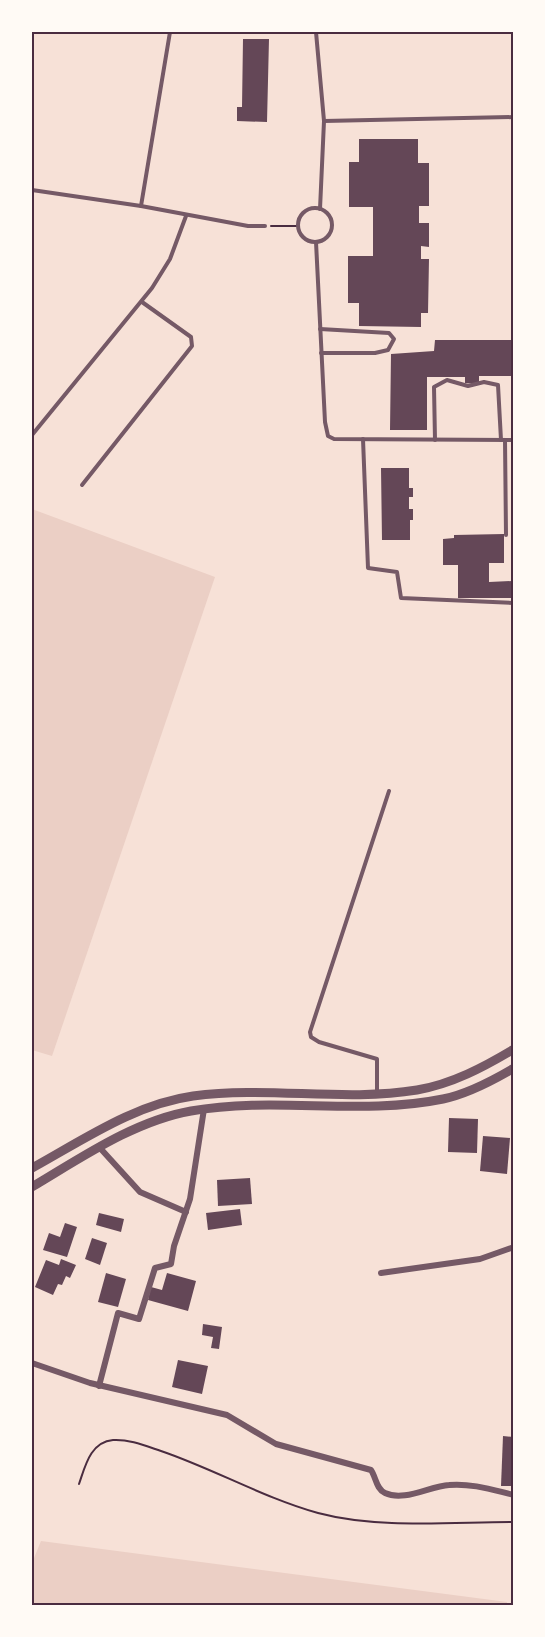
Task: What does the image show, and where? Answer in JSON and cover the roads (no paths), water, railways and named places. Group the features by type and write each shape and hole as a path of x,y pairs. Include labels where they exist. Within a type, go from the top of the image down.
{"street":[{"path":"32,1168 131,1114 180,1098 246,1092 377,1093 418,1089 442,1084 484,1066 513,1048"},
{"path":"32,1188 100,1148 159,1120 204,1109 410,1104 457,1095 513,1068"},
{"path":"99,1386 118,1313 139,1319 155,1268 171,1264 174,1246 190,1199 204,1109"},
{"path":"100,1148 140,1191 186,1212"},
{"path":"381,1273 480,1258 513,1247"},
{"path":"32,1363 99,1386 227,1415 276,1444 371,1470 380,1490 388,1494 450,1485 473,1486 513,1496"}],"lane":[{"path":"141,206 170,32"},
{"path":"316,32 324,120 320,209"},
{"path":"324,120 513,117"},
{"path":"32,190 141,206 248,226 266,226"},
{"path":"320,209 329,216 331,228 326,238 316,242 306,239 298,226 305,212 320,209"},
{"path":"32,435 142,302 170,259 186,216"},
{"path":"316,242 325,422 328,436 334,439 513,440"},
{"path":"82,485 192,346 191,337 142,302"},
{"path":"320,329 377,330 389,333 394,339 388,350 375,353 321,353"},
{"path":"435,440 435,387 447,380 468,386 484,382 498,385 503,440 506,535"},
{"path":"363,439 368,568 397,572 399,595 405,598 513,603"},
{"path":"377,1093 377,1059 319,1042 311,1037 310,1032 389,791"}]}
